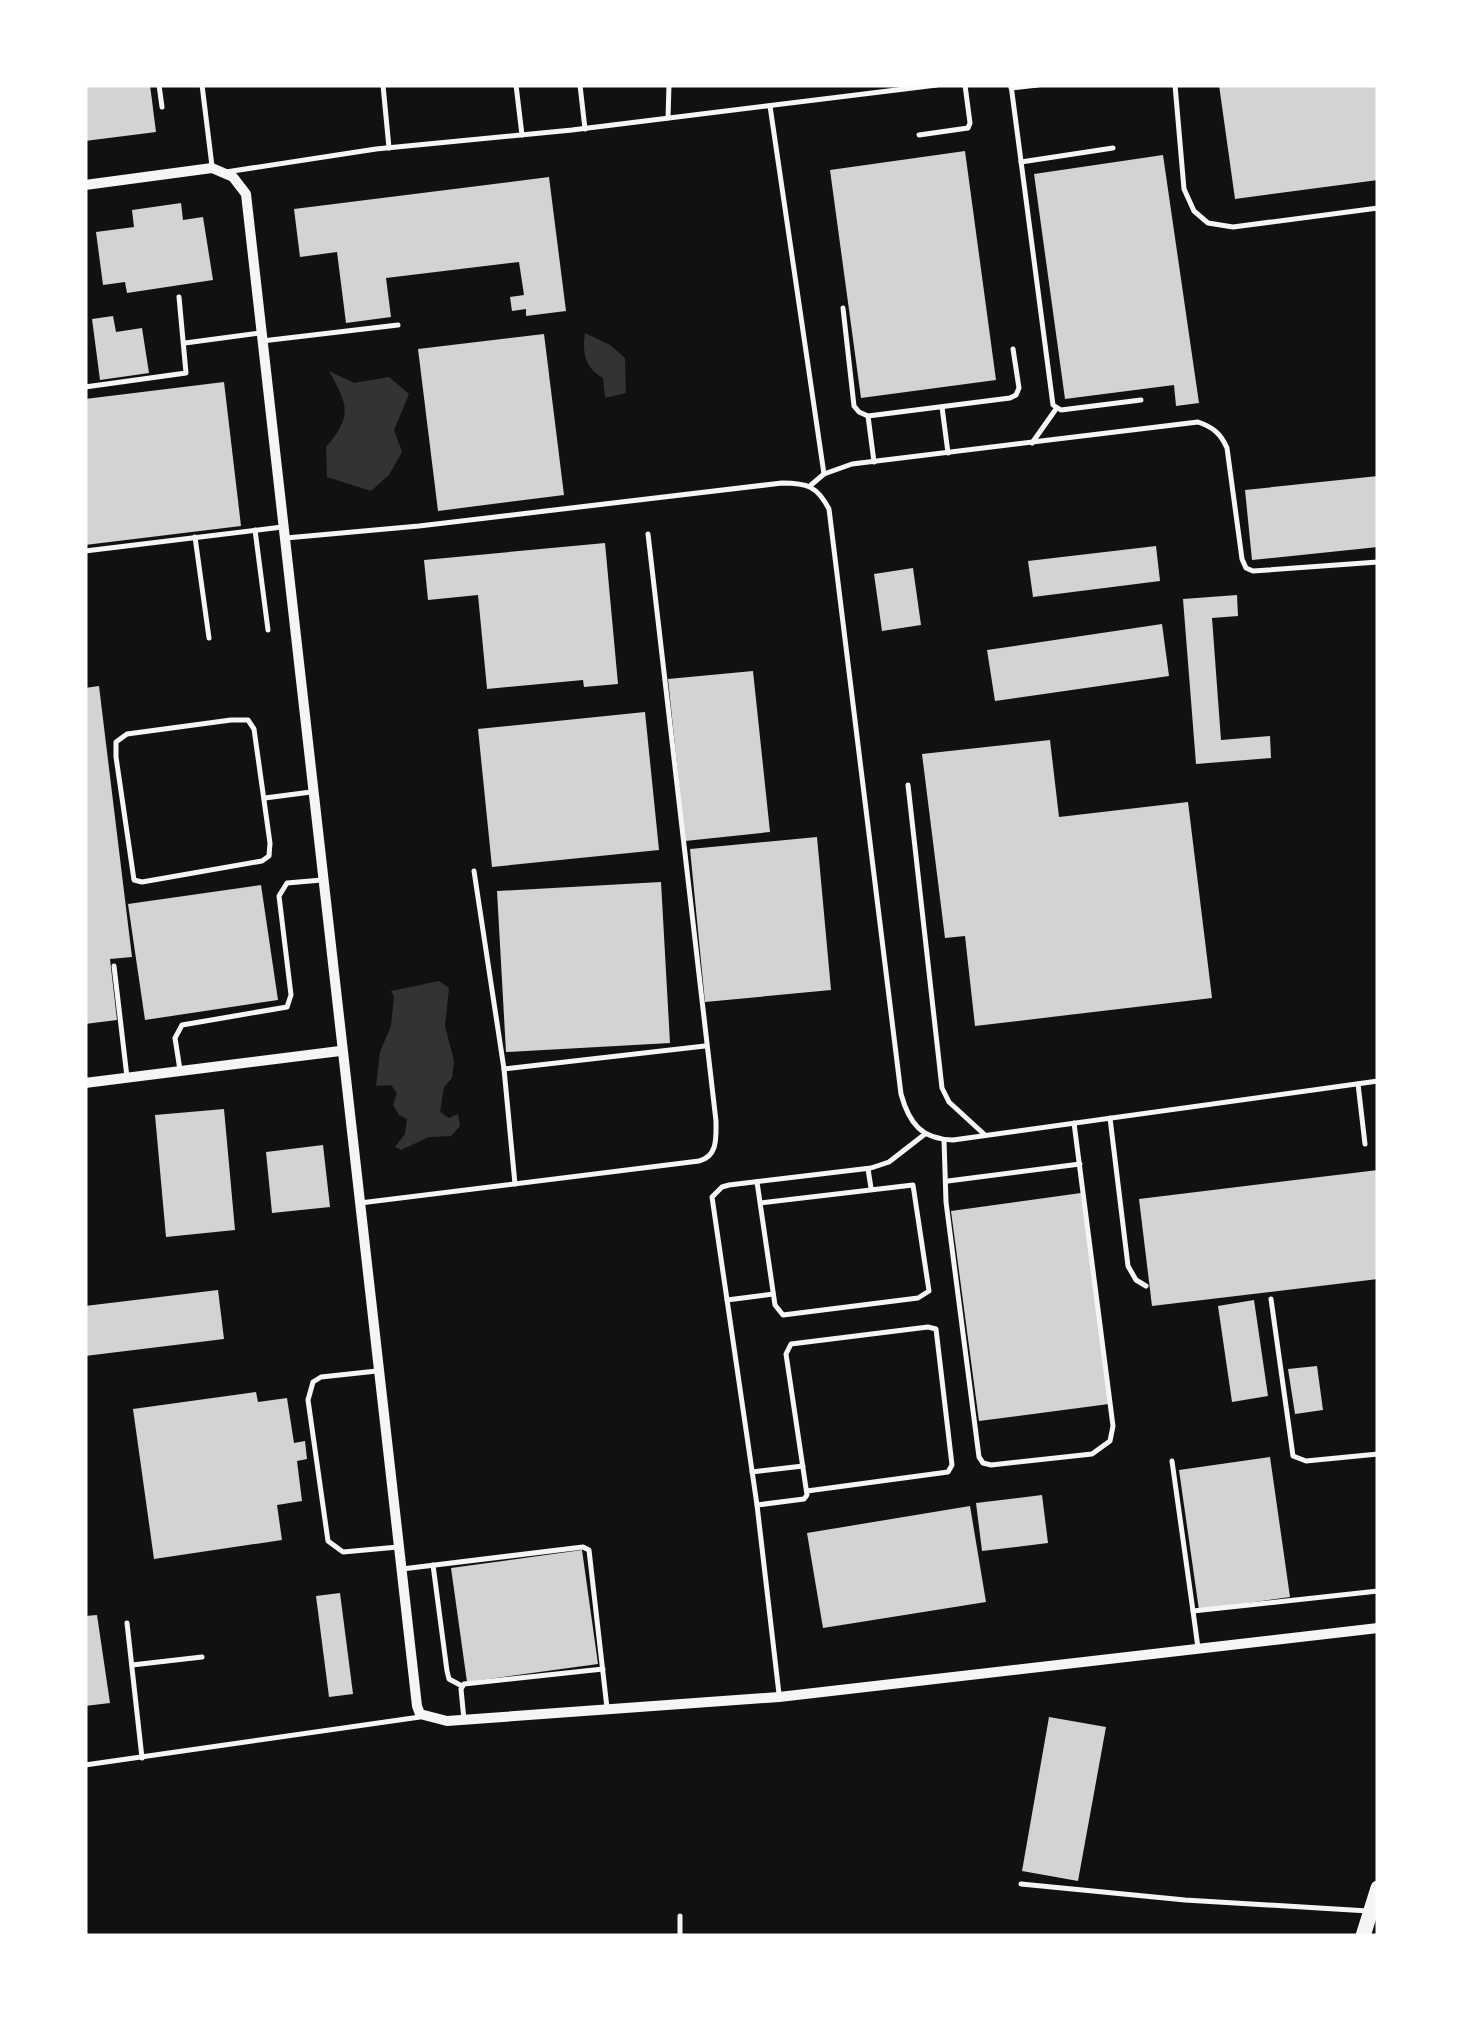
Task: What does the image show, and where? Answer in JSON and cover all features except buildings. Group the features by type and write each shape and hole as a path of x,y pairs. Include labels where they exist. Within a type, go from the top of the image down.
{"main road":[{"path":"1363,1936 1378,1888"}],"street":[{"path":"85,185 212,168 226,172 240,184 248,205 340,1050 417,1706 423,1716 438,1721 464,1720 779,1698 1378,1628"},
{"path":"85,1083 340,1050"}],"lane":[{"path":"159,85 162,108"},
{"path":"202,85 212,168"},
{"path":"382,85 389,148"},
{"path":"516,85 522,135"},
{"path":"580,85 585,128"},
{"path":"668,118 669,85"},
{"path":"226,172 389,148 937,85"},
{"path":"919,135 968,128 965,85"},
{"path":"1038,85 1011,87 1056,408"},
{"path":"1175,85 1184,190 1194,212 1208,223 1233,227 1378,208"},
{"path":"770,106 824,474"},
{"path":"1021,162 1113,148"},
{"path":"85,387 183,374 188,369 178,298"},
{"path":"842,308 854,406 868,416 1016,395 1013,348"},
{"path":"185,343 398,325"},
{"path":"1056,408 1141,400"},
{"path":"942,407 948,453"},
{"path":"1032,443 1056,408"},
{"path":"868,416 874,462"},
{"path":"811,485 824,474 852,464 1198,422 1222,436 1227,448 1246,568 1253,571 1378,562"},
{"path":"85,551 255,530 418,526 782,484 811,485 829,509 901,1094 909,1121 924,1134 944,1140 1378,1081"},
{"path":"255,530 268,630"},
{"path":"358,1203 703,1160 714,1152 716,1121 648,534"},
{"path":"195,538 208,638"},
{"path":"248,720 254,729 264,798 270,843 266,859 138,882 132,876 116,742 127,734 248,720"},
{"path":"908,785 942,1088 949,1102 985,1136"},
{"path":"264,798 312,792"},
{"path":"474,871 504,1069 514,1184"},
{"path":"180,1071 175,1038 182,1025 287,1007 291,995 278,896 287,884 322,880"},
{"path":"114,966 126,1078"},
{"path":"504,1069 705,1046"},
{"path":"1358,1084 1365,1144"},
{"path":"1110,1118 1128,1266 1136,1280 1146,1286"},
{"path":"944,1140 948,1221 978,1457 992,1465 1092,1454 1110,1442 1113,1426 1074,1124"},
{"path":"779,1698 757,1505 712,1197 722,1187 868,1169 889,1162 924,1134"},
{"path":"948,1181 1080,1164"},
{"path":"868,1169 871,1188"},
{"path":"756,1182 775,1305 783,1314 926,1295 928,1282 915,1188 908,1184 760,1202"},
{"path":"726,1300 773,1294"},
{"path":"1271,1299 1293,1456 1306,1461 1378,1454"},
{"path":"757,1505 804,1499 807,1491 786,1354 791,1344 936,1329 952,1465 948,1472 807,1491"},
{"path":"378,1370 321,1377 313,1382 308,1400 328,1541 343,1552 398,1546"},
{"path":"1172,1460 1198,1648"},
{"path":"752,1472 803,1466"},
{"path":"401,1569 583,1547 589,1550 607,1710"},
{"path":"433,1565 449,1679 462,1686 603,1669"},
{"path":"1193,1611 1378,1591"},
{"path":"127,1623 142,1758"},
{"path":"132,1665 202,1657"},
{"path":"462,1686 464,1720"},
{"path":"85,1765 423,1716"},
{"path":"1020,1884 1184,1900 1371,1911"},
{"path":"680,1916 680,1936"}],"shaded area":[{"path":"585,333 610,345 625,358 626,393 605,398 603,378 586,359"},
{"path":"329,371 354,383 389,377 409,394 394,430 402,452 389,475 371,491 327,477 326,447 341,427 345,410"},
{"path":"439,981 449,988 445,1026 454,1061 440,1112 449,1118 458,1114 460,1126 451,1136 429,1137 401,1150 395,1147 405,1134 407,1119 393,1105 397,1093 391,1085 376,1086 380,1052 391,1026 391,991"}]}
